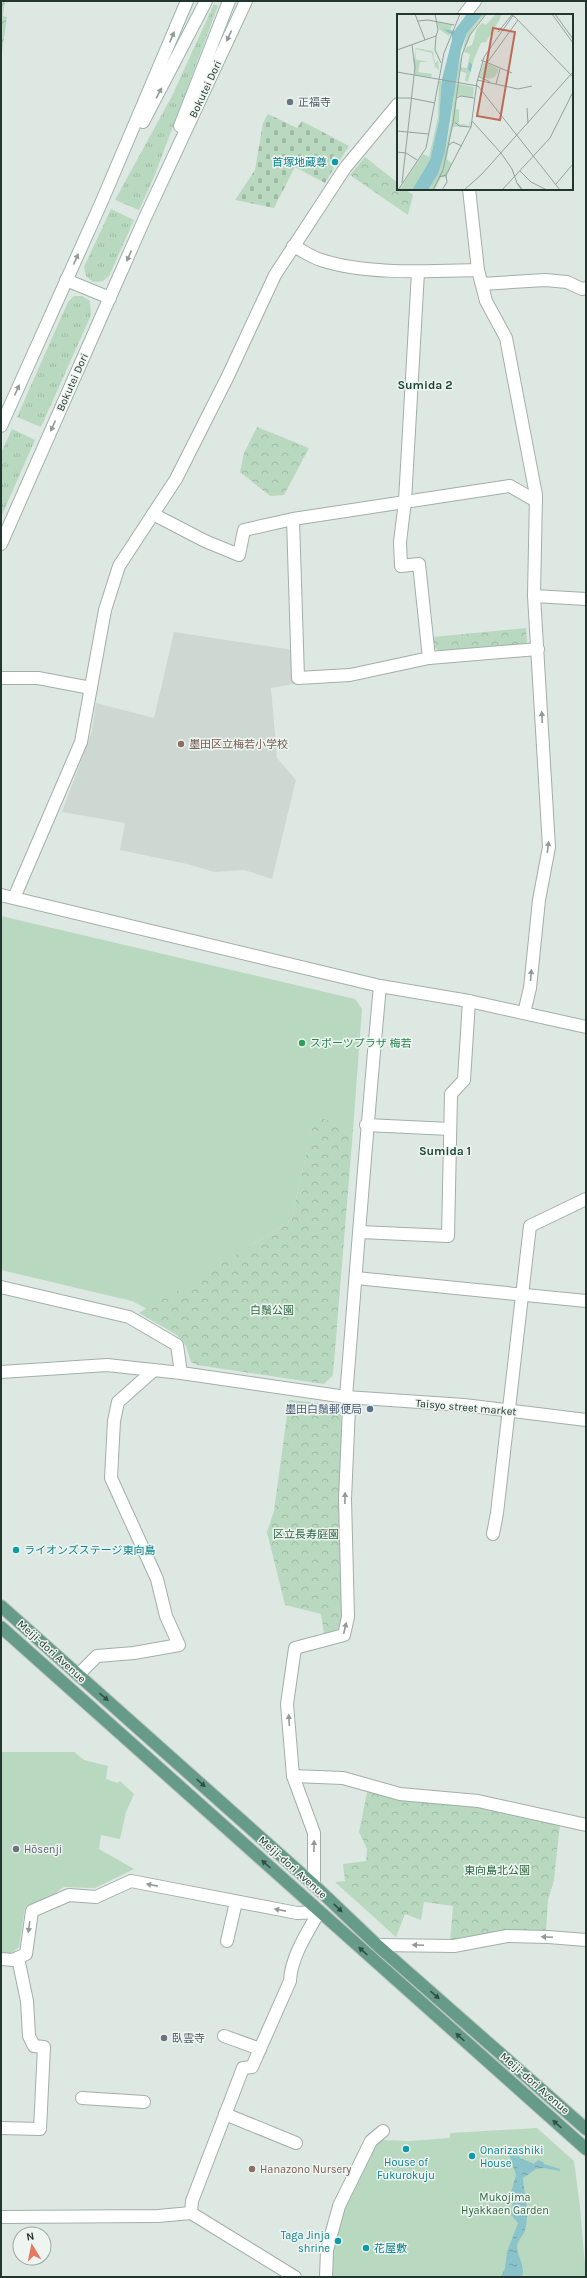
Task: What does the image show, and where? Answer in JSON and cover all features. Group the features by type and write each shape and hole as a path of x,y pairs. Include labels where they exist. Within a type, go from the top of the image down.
{"main road":[{"name":"Meiji-dori Avenue","path":"1,1606 314,1885 377,1945 586,2129"},
{"name":"Meiji-dori Avenue","path":"1,1627 586,2150"}],"street":[{"path":"1,426 102,201 187,1"},
{"path":"102,201 206,1"},
{"name":"Bokutei Dori","path":"144,220 229,1"},
{"name":"Bokutei Dori","path":"1,544 144,220 246,1"},
{"path":"465,14 475,1"},
{"path":"14,898 81,742 86,726 91,688 105,610 119,566 176,479 228,376 275,275 345,168 397,105"},
{"path":"469,190 478,270 486,301 506,338 536,501 534,596 549,847 539,900 530,988 524,1014"},
{"path":"293,246 320,260 355,267 418,272 478,270"},
{"path":"418,272 405,501 400,542 401,566 419,564 429,658"},
{"path":"66,280 110,298"},
{"path":"482,284 545,280 567,282 582,289 586,288"},
{"path":"153,514 205,541 239,555 244,530 293,519 510,486 536,501"},
{"path":"293,519 298,678 350,675 429,658 538,650"},
{"path":"534,596 586,600"},
{"path":"1,678 38,678 91,688"},
{"path":"1,895 380,986 470,1001 586,1027"},
{"path":"314,1885 314,1833 293,1776 287,1704 295,1648 344,1635 348,1617 345,1499 349,1407 346,1397 360,1232 366,1125 380,986"},
{"path":"360,1232 448,1236 451,1094 464,1080 470,1001"},
{"path":"366,1125 450,1129"},
{"path":"493,1534 498,1513 530,1226 586,1199"},
{"path":"356,1278 586,1301"},
{"path":"1,1287 129,1317 177,1345 181,1373"},
{"name":"Taisyo street market","path":"1,1372 107,1365 181,1373 346,1397 510,1410 586,1420"},
{"path":"78,1675 97,1656 134,1654 179,1645 166,1616 157,1579 110,1478 114,1421 118,1402 154,1370"},
{"path":"293,1776 343,1778 400,1794 478,1801 586,1825"},
{"path":"1,1959 13,1960 26,1954 32,1911 69,1895 96,1897 131,1881 297,1913 318,1912 296,1957 291,1972 290,1981 252,2067 243,2068 192,2201 190,2213"},
{"path":"228,1941 236,1902"},
{"path":"377,1945 454,1946 507,1936 548,1936 586,1940"},
{"path":"1,2128 40,2129 44,2047 34,2046 29,2036 26,2001 18,1958"},
{"path":"224,2036 260,2049"},
{"path":"82,2098 144,2102"},
{"path":"225,2114 296,2143"},
{"path":"326,2277 327,2250 340,2206 371,2140 383,2131"},
{"path":"1,2217 158,2216 190,2213 295,2277"}],"shaded area":[{"name":"墨田区立梅若小学校","path":"174,632 293,650 294,684 271,688 277,758 296,780 272,879 244,870 214,872 187,864 120,850 125,823 62,812 92,731 96,703 154,718"}],"green space":[{"path":"1,1 5,1 3,16 7,17 1,59"},
{"path":"214,4 218,6 154,177 139,210 115,200 172,96"},
{"path":"268,114 297,128 302,121 349,146 340,160 333,156 329,164 334,168 325,183 295,167 274,208 235,200 255,170 263,123"},
{"path":"365,157 397,182 397,190 406,190 413,195 408,215 350,175"},
{"path":"111,209 134,220 109,276 103,281 93,282 86,276 84,267"},
{"path":"74,296 82,296 90,301 91,315 41,427 17,417 68,302"},
{"path":"257,427 309,448 284,495 270,496 240,472 244,453"},
{"path":"12,429 35,440 1,517 1,453"},
{"path":"526,628 527,642 524,645 439,651 435,648 433,637"},
{"path":"1,916 355,999 362,1009 353,1130 315,1116 291,1221 147,1309 132,1301 1,1270"},
{"name":"白鬚公園","path":"315,1115 353,1130 333,1375 324,1384 197,1365 191,1362 186,1346 177,1335 139,1313 291,1221"},
{"name":"区立長寿庭園","path":"289,1400 341,1405 343,1622 337,1630 324,1634 321,1614 285,1605 267,1532 274,1511"},
{"path":"1,1752 74,1752 84,1760 108,1766 106,1779 117,1783 120,1781 134,1794 126,1812 120,1839 101,1835 99,1849 134,1869 95,1888 64,1887 50,1897 25,1907 19,1947 9,1956 1,1955"},
{"name":"東向島北公園","path":"368,1787 405,1799 486,1808 560,1824 554,1880 548,1900 546,1931 505,1930 450,1942 453,1906 424,1902 421,1920 405,1914 396,1937 335,1882 345,1881 343,1864 366,1861 367,1849 359,1832"},
{"name":"Mukojima Hyakkaen Garden","path":"537,2128 574,2161 580,2207 586,2277 329,2277 330,2250 342,2208 375,2145 382,2140 409,2141 450,2138 450,2133"}],"water":[{"path":"512,2149 520,2158 534,2164 538,2160 544,2164 560,2169 560,2171 544,2168 536,2169 523,2178 527,2217 524,2232 518,2242 517,2247 523,2268 522,2277 501,2277 505,2268 507,2252 518,2223 511,2215 513,2203 510,2196 516,2175 508,2151"}],"place":[{"name":"正福寺","path":"290,102"},
{"name":"首塚地蔵尊","path":"335,162"},
{"name":"墨田区立梅若小学校","path":"181,744"},
{"name":"スポーツプラザ 梅若","path":"302,1043"},
{"name":"墨田白鬚郵便局","path":"370,1409"},
{"name":"ライオンズステージ東向島","path":"16,1550"},
{"name":"Hōsenji","path":"16,1849"},
{"name":"臥雲寺","path":"164,2038"},
{"name":"House of Fukurokuju","path":"406,2149"},
{"name":"Onarizashiki House","path":"472,2156"},
{"name":"Hanazono Nursery","path":"252,2169"},
{"name":"Taga Jinja shrine","path":"338,2241"},
{"name":"花屋敷","path":"366,2248"}],"district":[{"name":"Sumida 2","path":"425,385"},
{"name":"Sumida 1","path":"445,1151"}]}
